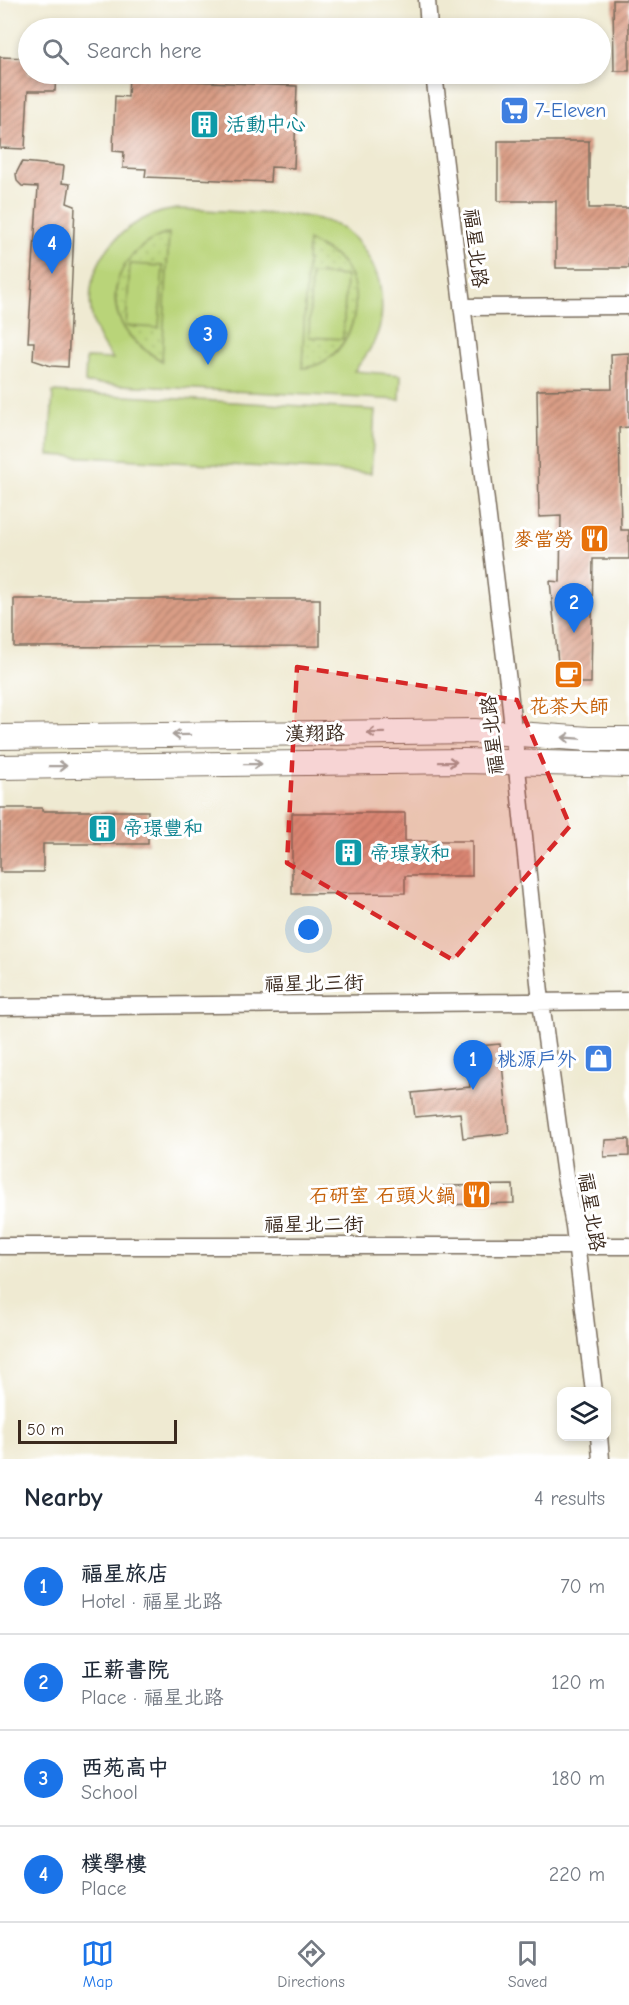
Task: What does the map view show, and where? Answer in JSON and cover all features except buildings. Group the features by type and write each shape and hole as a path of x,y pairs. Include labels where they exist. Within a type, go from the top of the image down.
{"street":[{"path":"427,0 428,18"},
{"name":"福星北路","path":"435,84 513,733 541,1002 593,1387"},
{"path":"462,308 629,306"},
{"name":"漢翔路","path":"0,737 475,731 589,739 629,739"},
{"name":"漢翔路","path":"0,767 464,761 629,765"},
{"name":"福星北三街","path":"0,1007 629,1001"},
{"name":"福星北二街","path":"0,1246 629,1246"},
{"path":"600,1441 602,1459"}],"highlighted area":[{"path":"297,667 517,700 570,826 453,960 287,863"}],"green space":[{"path":"177,209 304,216 334,224 347,232 359,243 374,268 382,300 378,332 369,352 354,371 401,375 400,400 85,383 86,358 113,359 98,336 91,312 91,288 98,265 111,245 129,228 151,216","holes":["169,233 162,361 136,343 129,335 120,320 116,304 116,288 120,274 140,248 153,239","308,241 331,253 343,263 351,277 355,294 355,311 351,328 343,343 332,356 318,364 302,368"]},
{"path":"169,233 307,240 335,256 351,276 356,293 351,327 343,343 332,356 318,365 301,369 162,361 129,335 118,313 116,289 124,266 131,256 147,242"},
{"path":"130,264 163,266 159,328 126,326"},
{"path":"311,274 346,276 343,339 309,337"},
{"path":"53,392 375,410 371,473 49,455"}],"place":[{"name":"7-Eleven","path":"514,110"},
{"name":"活動中心","path":"205,124"},
{"name":"樸學樓","path":"52,274"},
{"name":"西苑高中","path":"208,365"},
{"name":"麥當勞","path":"595,539"},
{"name":"正薪書院","path":"574,633"},
{"name":"花茶大師","path":"569,675"},
{"name":"帝璟豐和","path":"102,828"},
{"name":"帝璟敦和","path":"349,853"},
{"name":"桃源戶外","path":"598,1059"},
{"name":"福星旅店","path":"473,1090"},
{"name":"石研室 石頭火鍋","path":"477,1195"}]}
